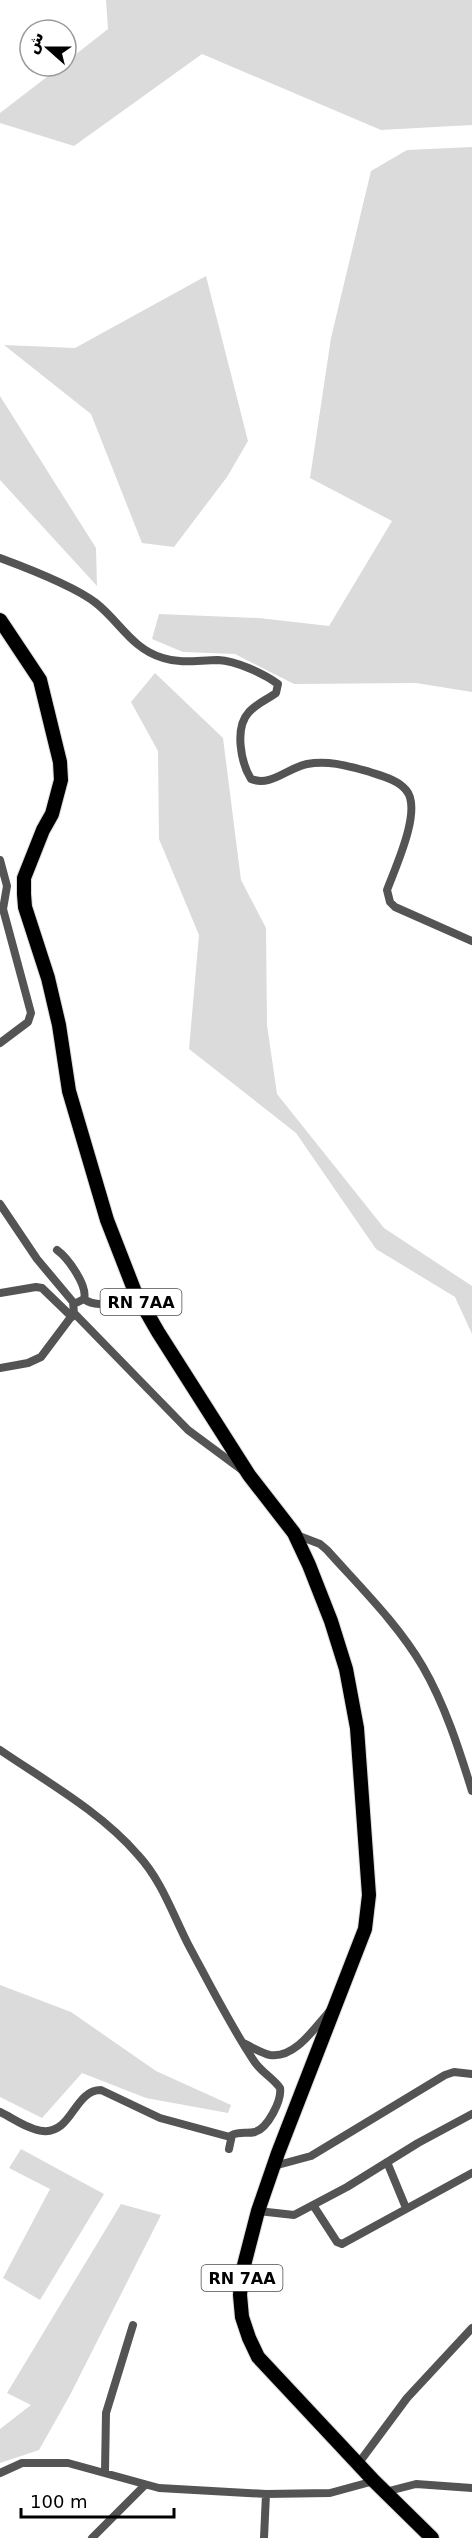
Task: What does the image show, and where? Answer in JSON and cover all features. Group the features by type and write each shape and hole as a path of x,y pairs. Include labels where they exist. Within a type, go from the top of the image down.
{"main road":[{"name":"RN 7AA","path":"0,620 40,680 60,762 61,780 52,814 43,830 24,878 25,907 48,978 57,1013 69,1091 107,1220 135,1292 158,1332 249,1475 294,1533 331,1621 346,1670 357,1728 369,1894 365,1929 258,2211 241,2284 242,2317 258,2357 374,2481 432,2538"}],"street":[{"path":"0,558 56,582 96,603 135,645 161,658 182,662 221,660 238,665 278,684 276,693 248,713 240,735 243,766 251,779 265,782 305,765 331,762 387,777 406,789 412,801 412,815 387,890 390,902 395,907 472,941"},
{"path":"0,860 7,886 3,909 27,990 31,1013 28,1022 0,1043"},
{"path":"6,894 24,894"},
{"path":"0,1204 73,1312"},
{"path":"0,1368 37,1360 84,1299 85,1293 72,1265 57,1250"},
{"path":"0,1293 42,1288 73,1312 188,1430 249,1475"},
{"path":"84,1299 93,1304 102,1304 135,1292"},
{"path":"294,1533 320,1544 327,1550 411,1649 424,1669 446,1716 472,1791"},
{"path":"0,1750 82,1806 141,1857 157,1880 188,1945 243,2043 261,2070 278,2084 280,2095 262,2128 254,2132 235,2133 230,2137 229,2149"},
{"path":"243,2043 271,2055 288,2053 297,2047 337,2004"},
{"path":"274,2166 302,2161 446,2075 454,2072 472,2074"},
{"path":"0,2112 38,2130 53,2130 65,2122 87,2094 101,2090 154,2116 230,2137"},
{"path":"258,2211 294,2215 472,2114"},
{"path":"387,2162 406,2208"},
{"path":"313,2205 337,2242 342,2244 472,2173"},
{"path":"105,2471 106,2413 133,2325"},
{"path":"358,2464 407,2398 472,2328"},
{"path":"0,2474 22,2463 68,2463 105,2471 145,2485 187,2491 266,2494 330,2493 374,2481"},
{"path":"385,2492 416,2484 472,2488"},
{"path":"92,2538 145,2485"},
{"path":"264,2538 266,2494"}],"shaded area":[{"path":"106,0 472,0 472,125 381,130 202,54 74,146 0,123 0,113 45,78 78,78 78,53 108,29"},
{"path":"472,147 472,692 416,683 294,684 235,654 183,652 152,639 159,614 259,618 329,626 392,521 310,478 331,338 371,171 407,150"},
{"path":"206,276 248,441 227,477 174,547 142,543 91,414 4,345 75,348"},
{"path":"0,396 96,548 97,586 0,480"},
{"path":"155,673 223,738 241,880 266,928 267,1025 277,1094 384,1228 472,1286 472,1334 455,1297 376,1249 296,1133 189,1049 199,935 159,839 158,751 131,702"},
{"path":"0,1985 71,2012 156,2071 231,2105 228,2113 146,2098 82,2073 42,2118 0,2097"},
{"path":"21,2149 104,2194 40,2300 3,2278 50,2189 9,2168"},
{"path":"121,2204 161,2215 70,2395 39,2450 0,2463 0,2429 31,2405 7,2393"}]}
